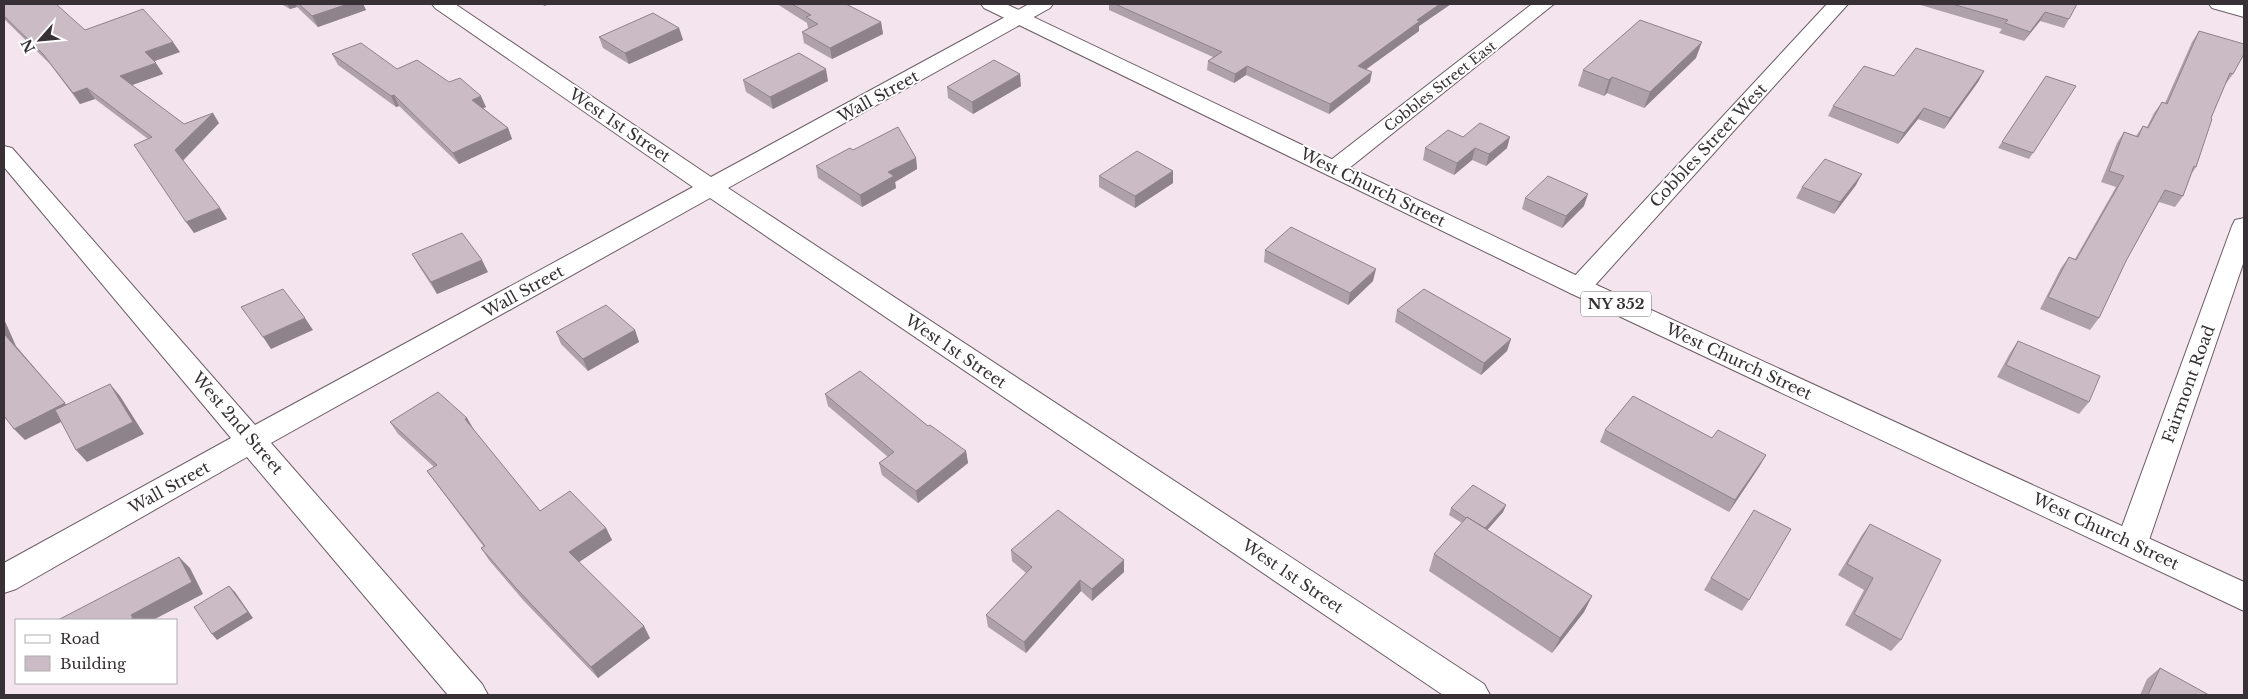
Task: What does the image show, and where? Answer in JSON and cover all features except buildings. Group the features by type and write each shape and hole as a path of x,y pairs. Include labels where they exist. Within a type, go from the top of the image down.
{"street":[{"name":"West 1st Street","path":"442,4 711,188 1472,695"},
{"name":"West Church Street","path":"992,4 1579,286 2244,597"},
{"name":"Wall Street","path":"4,579 252,440 1043,4"},
{"name":"Cobbles Street East","path":"1335,168 1544,4"},
{"name":"Cobbles Street West","path":"1579,286 1838,4"},
{"path":"2219,4 2244,11"},
{"name":"West 2nd Street","path":"4,152 470,695"},
{"name":"Fairmont Road","path":"2132,543 2244,226"}]}
